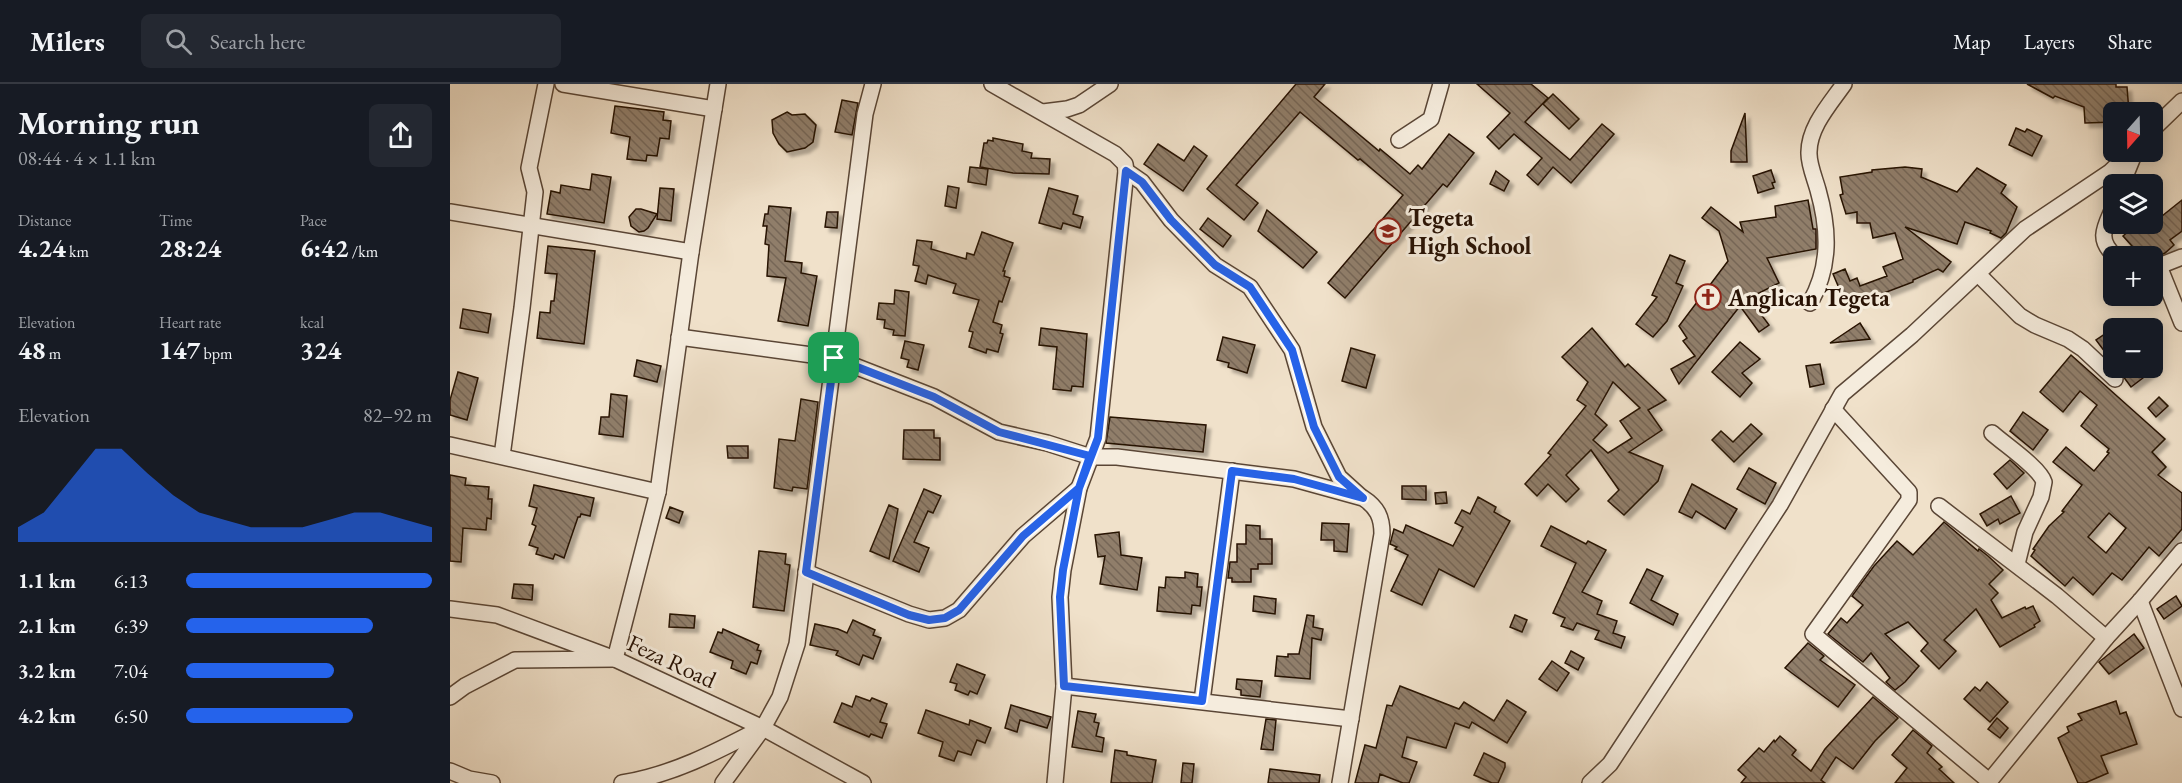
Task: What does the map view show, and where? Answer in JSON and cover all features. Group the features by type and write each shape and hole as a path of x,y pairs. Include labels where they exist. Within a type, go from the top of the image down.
{"street":[{"path":"502,456 535,192 529,168 546,84"},
{"path":"563,84 714,109"},
{"path":"450,697 465,686 515,660 615,659 658,492 691,252 718,84"},
{"path":"723,783 763,728 780,697 797,644 865,114 873,84"},
{"path":"992,84 1120,158 1126,171 1142,182 1171,220 1215,265 1250,287 1292,350 1314,427 1339,477 1372,504 1378,513 1382,523 1382,534 1340,783"},
{"path":"1042,112 1068,109 1079,105 1110,84"},
{"path":"1400,140 1431,119 1441,84"},
{"path":"1810,303 1827,252 1825,214 1809,154 1815,126 1844,84"},
{"path":"2163,119 2182,101"},
{"path":"1590,783 1611,764 1780,505 1842,394 1912,335 2025,229 2110,172 2120,162"},
{"path":"1055,783 1064,686 1060,597 1063,570 1079,488 1098,438 1126,171"},
{"path":"450,212 691,252"},
{"path":"2163,264 2182,257"},
{"path":"1978,273 2020,316 2068,339 2083,349 2115,379"},
{"path":"2163,282 2182,323"},
{"path":"679,337 834,358 934,397 999,432 1090,456 1117,457 1294,479 1363,498"},
{"path":"1833,409 1909,492 1909,500 1813,634 1988,782 2106,638 2182,551"},
{"path":"1992,433 2035,467 2044,482 2041,497 2025,532 2017,564"},
{"path":"450,445 658,492"},
{"path":"1202,701 1232,471"},
{"path":"806,572 909,615 929,620 945,618 959,610 1023,536 1079,488"},
{"path":"1938,506 2017,564 2106,638"},
{"path":"2140,601 2182,709"},
{"name":"Feza Road","path":"450,609 497,615 615,659 763,728 863,783"},
{"path":"1064,686 1351,719"},
{"path":"622,783 697,761 763,728"},
{"path":"450,771 492,783"}],"building":[{"path":"1296,84 1325,84 1314,97 1410,174 1418,165 1422,169 1449,134 1474,153 1447,187 1443,184 1345,298 1328,283 1403,195 1360,159 1358,160 1300,112 1236,185 1258,203 1244,220 1207,189"},
{"path":"1477,84 1531,84 1548,98 1525,122 1570,160 1602,124 1614,134 1571,183 1553,167 1538,185 1527,175 1542,158 1514,134 1499,149 1487,137 1510,113"},
{"path":"2027,84 2116,84 2116,87 2127,87 2128,102 2103,102 2103,122 2085,123 2084,107 2055,96 2053,98"},
{"path":"1553,94 1579,119 1569,129 1543,104"},
{"path":"842,100 858,103 852,135 835,132"},
{"path":"615,106 664,112 663,120 671,121 669,139 660,138 657,156 647,155 646,161 627,159 630,137 611,133"},
{"path":"787,112 792,115 805,114 816,125 813,142 805,148 787,152 773,133 772,120"},
{"path":"1745,113 1747,162 1731,162 1731,151"},
{"path":"2016,128 2025,132 2027,129 2042,136 2032,156 2009,145"},
{"path":"993,138 1023,144 1022,151 1032,153 1031,158 1050,159 1049,174 1013,173 980,167 984,143 988,140 993,141"},
{"path":"1158,144 1184,161 1194,146 1207,156 1183,191 1144,164"},
{"path":"970,167 988,169 986,185 968,182"},
{"path":"1905,167 1922,169 1921,177 1957,192 1977,168 2006,185 2001,193 2017,207 2006,233 2001,238 1990,233 1991,231 1965,222 1957,244 1905,227 1951,262 1943,272 1938,269 1913,282 1847,307 1833,274 1845,269 1850,281 1857,278 1860,286 1887,276 1883,267 1903,259 1895,233 1873,238 1870,223 1857,223 1857,212 1846,214 1840,195 1843,194 1840,177 1872,172 1872,170"},
{"path":"1771,170 1775,182 1772,183 1774,188 1758,193 1753,176"},
{"path":"1496,171 1509,181 1504,191 1490,184"},
{"path":"592,174 611,177 604,223 547,214 551,191 560,193 561,185 590,190"},
{"path":"948,186 959,188 956,208 945,206"},
{"path":"660,188 674,189 671,221 657,219"},
{"path":"1049,188 1078,196 1073,214 1083,217 1080,228 1063,223 1061,229 1039,223"},
{"path":"1808,200 1813,229 1816,229 1816,249 1767,258 1779,283 1749,298 1769,325 1759,332 1740,306 1679,384 1671,369 1695,356 1683,341 1687,338 1679,326 1728,261 1719,231 1702,218 1711,207 1743,232 1740,222 1776,217 1775,206"},
{"path":"2182,200 2182,231 2170,240 2174,245 2165,253 2163,254 2163,246 2132,246 2123,236 2125,234 2163,234 2163,215"},
{"path":"769,206 791,208 785,261 802,263 801,273 817,276 808,326 778,321 786,278 767,276 769,245 765,244 767,226 763,226"},
{"path":"636,209 657,214 644,231 639,232 631,226 629,217"},
{"path":"1267,210 1317,252 1303,268 1258,231"},
{"path":"827,212 838,212 837,228 825,227"},
{"path":"1208,218 1231,236 1223,247 1200,229"},
{"path":"982,232 1013,243 1003,271 1005,271 1004,276 1010,278 1002,302 999,301 993,322 1002,325 1000,333 1003,334 998,352 987,349 986,353 969,347 973,332 969,331 979,300 953,293 956,284 928,275 926,284 915,281 919,266 913,265 917,240 932,242 931,249 966,259 967,253 974,255"},
{"path":"548,246 595,251 584,344 537,338 540,312 550,313 551,301 554,301 557,274 545,273"},
{"path":"1670,255 1685,261 1676,283 1683,286 1667,321 1653,337 1636,324 1657,297 1652,295"},
{"path":"895,290 909,292 905,336 893,335 894,330 884,328 885,320 877,319 879,303 894,304"},
{"path":"463,309 491,314 488,333 460,328"},
{"path":"1860,323 1870,339 1830,343"},
{"path":"1041,328 1087,334 1083,387 1072,386 1071,391 1053,389 1057,347 1039,345"},
{"path":"1592,328 1625,367 1628,364 1666,400 1648,410 1662,430 1629,452 1663,466 1658,481 1624,515 1608,501 1619,490 1591,450 1566,475 1579,489 1566,502 1548,484 1537,496 1525,484 1551,455 1548,453 1586,406 1577,400 1588,382 1562,357","holes":["1613,382 1640,408 1620,421 1632,438 1608,453 1593,440 1607,425 1595,414"]},
{"path":"2103,335 2103,349 2096,340"},
{"path":"1223,337 1255,345 1247,373 1228,367 1229,363 1217,360"},
{"path":"905,341 924,345 918,370 907,367 909,360 901,358"},
{"path":"1740,342 1760,359 1742,373 1752,383 1740,397 1712,372"},
{"path":"1351,348 1375,355 1366,388 1342,381"},
{"path":"2071,355 2165,439 2152,452 2166,467 2158,475 2182,493 2182,529 2159,556 2149,547 2122,580 2112,573 2093,595 2073,577 2065,586 2031,556 2035,550 2033,549 2049,526 2064,512 2062,511 2082,485 2053,462 2066,447 2094,471 2109,453 2107,452 2109,449 2081,426 2097,405 2080,391 2063,412 2040,392","holes":["2109,513 2126,528 2106,553 2088,537"]},
{"path":"637,360 661,366 657,382 634,376"},
{"path":"1820,364 1824,384 1810,387 1806,366"},
{"path":"458,372 478,378 467,420 450,415 450,400"},
{"path":"2124,378 2143,378 2131,387"},
{"path":"611,394 627,396 623,437 599,434 601,417 609,417"},
{"path":"2159,397 2168,406 2156,417 2148,408"},
{"path":"801,399 818,402 807,489 793,487 792,491 774,488 779,439 795,441"},
{"path":"2023,412 2048,430 2033,450 2010,431"},
{"path":"1110,417 1206,425 1203,452 1106,443"},
{"path":"1751,424 1762,434 1734,462 1712,440 1721,431 1733,442"},
{"path":"904,430 934,430 934,438 940,438 940,460 903,459"},
{"path":"727,446 748,446 748,458 728,458"},
{"path":"2010,460 2024,473 2007,489 1994,474"},
{"path":"1749,468 1776,483 1765,504 1737,489"},
{"path":"450,475 466,478 465,485 489,487 488,499 492,499 491,519 487,518 486,530 463,528 461,562 450,561"},
{"path":"1692,484 1737,509 1725,529 1696,511 1692,518 1679,512"},
{"path":"534,485 594,498 590,516 581,514 578,517 564,558 555,554 553,559 536,554 538,548 529,545 536,526 532,524 537,508 529,506"},
{"path":"1402,486 1426,486 1426,500 1402,499"},
{"path":"924,489 941,496 933,513 928,511 914,542 929,548 919,572 893,561"},
{"path":"1446,492 1447,503 1436,504 1435,493"},
{"path":"2011,496 2020,513 2000,524 1998,519 1987,526 1980,514"},
{"path":"1478,497 1496,507 1494,512 1510,521 1474,587 1439,569 1422,605 1391,591 1408,555 1390,544 1394,529 1403,533 1406,525 1453,546 1463,527 1455,523 1462,510 1470,514"},
{"path":"889,505 898,509 889,559 870,551"},
{"path":"670,507 683,512 679,523 666,518"},
{"path":"1944,522 2003,570 1989,584 1998,593 1991,600 2002,618 2025,607 2026,609 2033,606 2040,621 2034,625 2035,627 2000,647 1976,609 1944,640 1956,651 1939,669 1921,651 1928,643 1908,622 1885,634 1919,666 1895,690 1886,682 1890,678 1871,653 1863,662 1828,634 1841,618 1847,623 1863,605 1852,596 1874,566 1897,541 1913,555"},
{"path":"1322,523 1349,524 1347,552 1334,551 1334,540 1321,540"},
{"path":"1246,525 1260,526 1260,539 1272,539 1272,564 1258,564 1258,569 1251,569 1251,582 1232,582 1232,578 1228,578 1230,562 1237,562 1237,544 1246,544"},
{"path":"1551,526 1586,544 1588,541 1606,550 1582,592 1602,601 1597,614 1617,621 1613,633 1625,637 1621,648 1595,639 1599,631 1577,623 1573,630 1561,626 1565,618 1553,613 1576,563 1541,546"},
{"path":"1119,532 1121,555 1142,558 1137,590 1100,584 1105,556 1098,557 1095,535"},
{"path":"759,551 786,554 785,564 790,565 784,611 753,607"},
{"path":"1647,569 1663,576 1651,600 1678,614 1673,625 1630,603"},
{"path":"1185,572 1198,574 1197,587 1202,587 1200,606 1192,605 1191,614 1157,611 1159,587 1165,588 1166,577 1185,578"},
{"path":"514,584 533,585 532,600 512,598"},
{"path":"1254,596 1276,599 1275,614 1253,611"},
{"path":"2176,596 2182,606 2164,619 2157,609"},
{"path":"670,614 695,616 694,628 669,627"},
{"path":"1307,615 1314,616 1313,627 1323,629 1321,640 1312,638 1310,679 1275,676 1277,656 1288,657 1288,654 1299,654"},
{"path":"1515,615 1527,620 1522,632 1510,627"},
{"path":"853,620 875,630 873,635 881,638 873,659 863,655 859,665 836,655 838,651 810,645 815,624 847,633"},
{"path":"723,629 759,645 757,650 761,651 757,664 751,662 746,674 731,668 733,661 710,652 718,632 722,633"},
{"path":"2134,634 2144,648 2109,674 2099,662"},
{"path":"1808,643 1824,656 1820,660 1855,685 1838,707 1785,668"},
{"path":"1571,651 1584,658 1578,670 1565,663"},
{"path":"1552,661 1569,673 1557,691 1539,679"},
{"path":"957,664 985,675 977,694 970,691 968,695 955,690 957,684 950,682"},
{"path":"1237,679 1262,681 1260,697 1241,695 1241,690 1236,689"},
{"path":"1987,682 2008,702 1990,722 1964,699 1975,687 1980,691"},
{"path":"1400,686 1459,709 1464,702 1494,721 1507,700 1526,712 1507,743 1472,722 1469,728 1455,723 1446,748 1407,737 1402,757 1417,762 1409,783 1380,774 1378,783 1355,783 1365,745 1376,748 1387,705 1392,706"},
{"path":"856,696 870,701 872,698 887,704 880,722 887,724 882,738 871,734 869,737 834,722 842,703 852,707"},
{"path":"1873,697 1898,718 1875,741 1853,769 1836,757 1821,780 1825,783 1741,783 1746,777 1738,770 1759,748 1764,752 1780,736 1796,750 1792,755 1811,771 1825,749"},
{"path":"2116,701 2120,714 2126,712 2137,744 2101,756 2108,773 2085,783 2078,783 2058,738 2069,732 2067,727 2082,720 2078,714"},
{"path":"1011,705 1051,717 1047,728 1020,720 1017,732 1005,728"},
{"path":"926,710 969,725 970,720 991,728 985,743 977,740 971,755 958,751 954,761 939,756 943,742 918,733"},
{"path":"1078,711 1096,714 1094,722 1099,723 1096,736 1104,738 1102,752 1072,747"},
{"path":"1997,718 2008,728 2000,738 1988,729"},
{"path":"1266,719 1276,720 1273,750 1261,749"},
{"path":"1913,730 1932,746 1927,753 1954,783 1895,783 1907,768 1892,755"},
{"path":"1115,750 1127,752 1127,755 1156,760 1152,783 1111,783"},
{"path":"1484,753 1505,763 1498,783 1492,783 1474,775"},
{"path":"1183,763 1194,764 1192,783 1181,783"},
{"path":"1270,769 1320,775 1319,783 1268,783"}],"place":[{"name":"Tegeta High School","path":"1388,231"},
{"name":"Anglican Tegeta","path":"1708,297"}],"route":[{"path":"834,358 806,572 909,615 929,620 953,615 1023,536 1079,488 1098,438 1126,171 1142,182 1171,220 1215,265 1250,287 1292,350 1314,427 1339,477 1363,498 1294,479 1232,471 1202,701 1064,686 1060,597 1063,570 1079,488 1090,456 999,432 934,397 834,358"}]}
